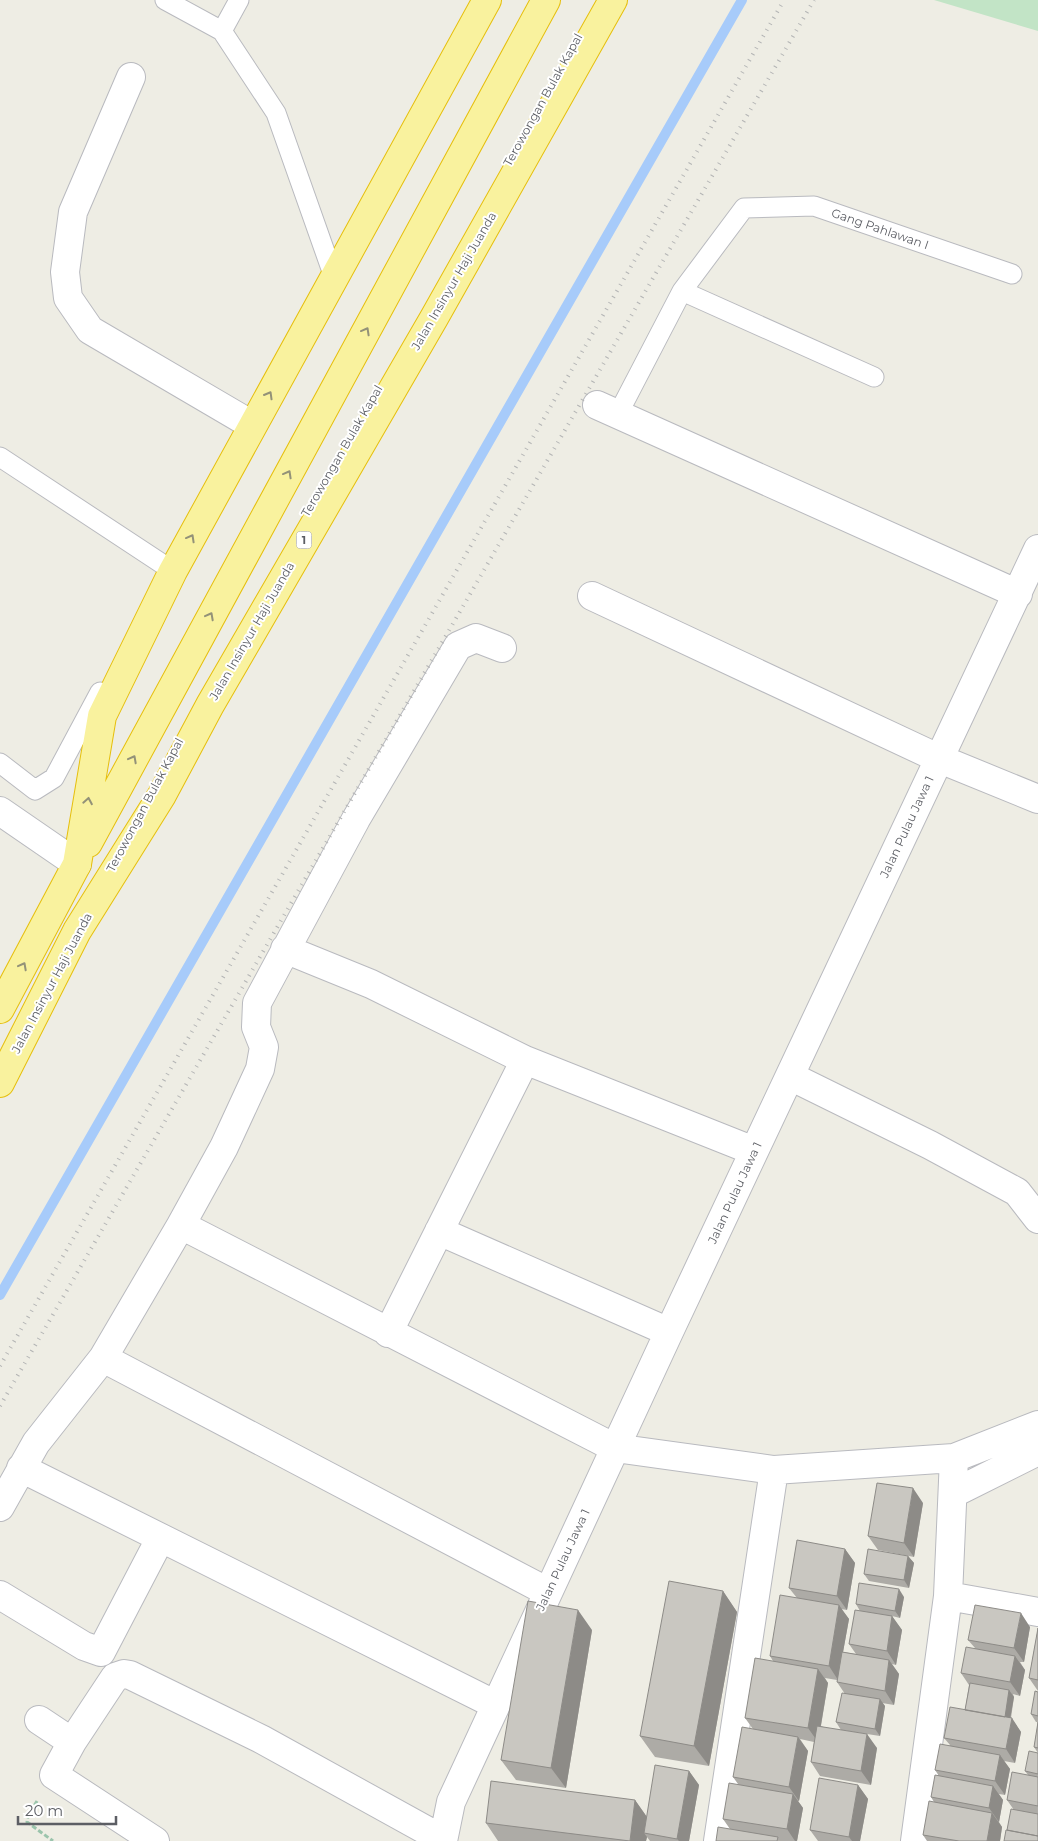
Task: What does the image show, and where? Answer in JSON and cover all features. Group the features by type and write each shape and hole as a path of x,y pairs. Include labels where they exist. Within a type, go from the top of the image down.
{"highway":[{"path":"77,864 102,716 169,569 335,280 487,0"},
{"path":"0,1009 546,0"},
{"name":"Terowongan Bulak Kapal","path":"77,931 251,608 545,99 598,0"},
{"name":"Jalan Insinyur Haji Juanda","path":"0,1083 77,931 162,794 219,688 434,318 613,0"}],"street":[{"path":"131,77 73,212 65,272 68,298 90,330 252,425"},
{"path":"607,410 1018,594"},
{"name":"Jalan Pulau Jawa 1","path":"443,1840 451,1802 669,1332 1038,549"},
{"path":"592,596 940,758 1026,794"},
{"path":"0,1506 40,1437 103,1358 181,1225 224,1147 260,1069 264,1047 256,1027 257,1003 356,819 458,646 476,638 502,648"},
{"path":"0,811 77,864"},
{"path":"285,949 371,984 525,1060 754,1151"},
{"path":"388,1333 525,1060"},
{"path":"790,1076 930,1145 1016,1192 1038,1220"},
{"path":"181,1225 615,1448 774,1470 954,1458 1038,1425"},
{"path":"439,1231 669,1332"},
{"path":"103,1358 548,1592"},
{"path":"954,1493 1038,1451"},
{"path":"915,1841 948,1596 954,1493 954,1458"},
{"path":"21,1468 496,1705"},
{"path":"718,1841 774,1470"},
{"path":"0,1595 84,1646 100,1652 160,1539"},
{"path":"948,1596 1038,1612"},
{"path":"155,1841 54,1775 72,1742 114,1677 124,1674 130,1675 261,1739 443,1840"},
{"path":"39,1720 72,1742"}],"lane":[{"path":"165,0 222,31 276,113 335,280"},
{"path":"222,31 238,0"},
{"name":"Gang Pahlawan I","path":"682,291 744,208 814,206 1012,274"},
{"path":"607,410 682,291 874,377"},
{"path":"0,457 169,569 54,778 35,790 0,762"}],"path":[{"path":"53,1841 28,1824 27,1818 54,1775"}],"green space":[{"path":"934,0 1038,0 1038,31"}],"building":[{"path":"877,1483 913,1488 904,1543 868,1536"},
{"path":"797,1540 845,1549 837,1596 789,1588"},
{"path":"868,1549 908,1556 904,1580 864,1574"},
{"path":"669,1581 723,1591 694,1746 640,1736"},
{"path":"859,1583 899,1589 895,1611 856,1604"},
{"path":"780,1595 839,1605 829,1666 770,1656"},
{"path":"528,1601 578,1610 551,1768 501,1760"},
{"path":"975,1605 1021,1613 1014,1648 968,1640"},
{"path":"855,1610 892,1616 887,1651 849,1644"},
{"path":"1038,1628 1038,1680 1029,1678"},
{"path":"966,1647 1015,1656 1010,1682 961,1673"},
{"path":"842,1652 889,1660 885,1691 837,1682"},
{"path":"755,1658 818,1669 808,1728 745,1718"},
{"path":"970,1683 1009,1690 1005,1717 965,1710"},
{"path":"1035,1691 1038,1692 1038,1716 1031,1714"},
{"path":"842,1693 880,1699 875,1729 836,1722"},
{"path":"950,1707 1012,1718 1006,1749 944,1738"},
{"path":"1038,1722 1038,1748 1034,1747"},
{"path":"817,1726 867,1734 861,1771 811,1762"},
{"path":"742,1727 798,1737 789,1787 733,1777"},
{"path":"940,1744 1000,1755 995,1781 935,1770"},
{"path":"1029,1751 1038,1753 1038,1774 1025,1771"},
{"path":"655,1765 689,1771 677,1839 644,1833"},
{"path":"1012,1772 1038,1777 1038,1806 1007,1800"},
{"path":"935,1775 993,1786 989,1808 931,1797"},
{"path":"819,1778 858,1785 849,1837 810,1830"},
{"path":"491,1781 635,1800 630,1841 486,1823"},
{"path":"729,1783 793,1794 787,1829 723,1819"},
{"path":"929,1801 992,1813 987,1841 959,1841 923,1835"},
{"path":"1011,1809 1038,1814 1038,1836 1007,1830"},
{"path":"718,1827 778,1837 777,1841 716,1841"},
{"path":"1006,1830 1038,1836 1038,1841 1004,1841"}],"waterway":[{"path":"0,1295 742,0"}],"railway":[{"path":"0,1366 784,0"},
{"path":"0,1406 814,0"}]}
